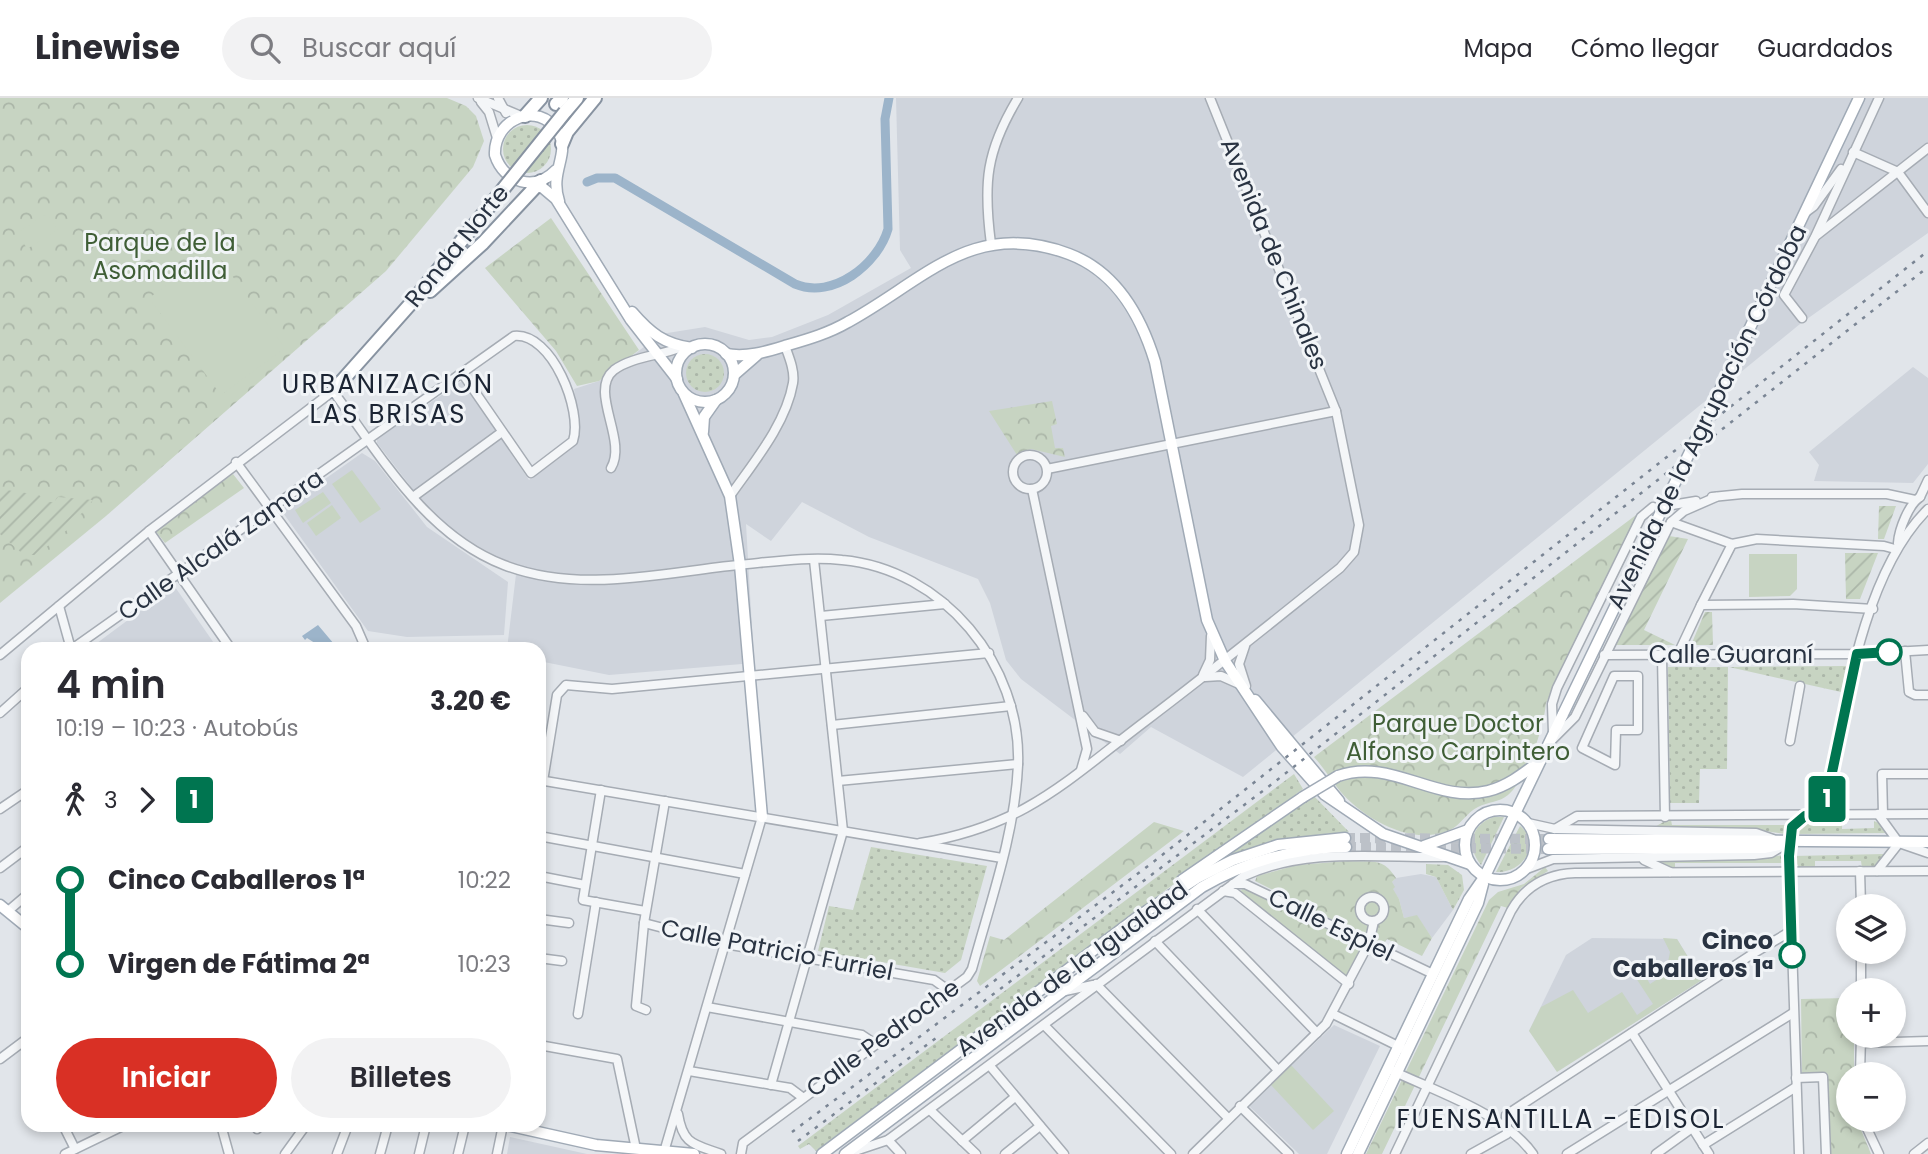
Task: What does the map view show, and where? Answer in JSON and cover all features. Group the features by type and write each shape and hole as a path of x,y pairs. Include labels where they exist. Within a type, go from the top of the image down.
{"highway":[{"path":"523,116 541,98"},
{"name":"Ronda Norte","path":"333,391 413,301 500,193 561,105 577,98"},
{"path":"562,144 567,132 595,98"},
{"path":"413,301 430,291 484,243 535,183"}],"main road":[{"name":"Avenida de la Agrupación Córdoba","path":"1403,1049 1433,974 1469,899 1485,876 1516,813 1859,98"},
{"path":"560,205 554,182 562,158 562,144 551,124 538,117 523,116 509,122 497,138 495,155 502,170 513,179 535,183 560,205 616,296 677,379 730,496 740,565 762,817"},
{"path":"535,183 556,170"},
{"path":"616,296 657,338 687,347 709,345 726,354 761,353 845,324 950,257 991,244 1028,244 1053,248 1097,269 1119,290 1144,329 1155,362 1211,636 1238,682 1302,771 1348,813 1383,834 1456,857 1471,864 1485,876 1506,879 1524,870 1535,852 1533,832 1528,822 1516,813 1505,810 1483,814 1468,830 1424,846"},
{"path":"677,379 680,359 687,347"},
{"path":"703,432 704,417 716,400 727,393 734,375 761,353"},
{"path":"726,354 734,375"},
{"path":"684,394 703,402 716,400"},
{"path":"1238,682 1292,740 1348,813"},
{"path":"1139,916 1218,854 1338,776 1353,772 1386,772 1447,791 1470,793 1504,785 1540,760"},
{"path":"1468,830 1465,847 1471,864"},
{"name":"Avenida de la Igualdad","path":"822,1154 1139,916 1197,878 1239,858 1294,842 1346,842 1282,854 1250,864 1213,881 1173,907 845,1154"},
{"path":"1549,844 1764,848 1788,843 1928,842"},
{"name":"Avenida de la Agrupación Córdoba","path":"1347,1154 1478,903 1485,876"},
{"path":"4,908 21,922"},
{"name":"Avenida de la Agrupación Córdoba","path":"1358,1154 1392,1071"},
{"path":"536,1132 596,1145 694,1154"},
{"path":"596,1145 612,1154"}],"street":[{"path":"477,98 506,113 523,116"},
{"path":"477,98 489,112 497,138"},
{"path":"498,98 506,113"},
{"path":"991,244 985,205 987,173 999,129 1018,98"},
{"name":"Avenida de Chinales","path":"920,843 953,838 1030,809 1079,774 1340,568 1357,547 1359,519 1336,411 1210,98"},
{"path":"1802,318 1784,295 1815,237 1879,98"},
{"path":"1815,237 1928,148"},
{"path":"1806,212 1814,206 1851,155"},
{"path":"1851,155 1898,172 1928,212"},
{"name":"Calle Alcalá Zamora","path":"82,642 514,336 532,339 547,353 567,387 575,434 568,447 531,473 502,432"},
{"path":"730,496 768,440 788,400 793,374 785,346"},
{"path":"611,468 617,451 605,396 606,382 612,371 625,364 687,347"},
{"path":"413,497 502,432 462,373"},
{"path":"0,655 236,462 333,391"},
{"name":"Calle Pedroche","path":"333,391 413,497 447,532 483,556 542,577 618,579 740,565 814,560 841,559 868,564 900,576 945,604 989,653 1011,706 1018,764 1012,817 972,969 967,977 874,1043 743,1143 741,1154"},
{"path":"1047,469 1336,411"},
{"path":"1026,456 1037,457 1047,469 1046,480 1032,489 1021,487 1014,478 1017,462 1026,456"},
{"path":"236,462 356,626 363,642"},
{"path":"1823,815 1857,654 1899,534 1928,480"},
{"path":"1032,489 1087,749 1079,774"},
{"path":"1716,497 1742,494 1887,494 1919,501"},
{"name":"Avenida de la Agrupación Córdoba","path":"1672,505 1716,497"},
{"name":"Avenida de la Agrupación Córdoba","path":"1551,739 1575,717 1671,522 1684,511 1716,497"},
{"path":"1919,501 1918,511 1927,510"},
{"name":"Avenida de la Agrupación Córdoba","path":"1551,739 1552,704 1557,688 1641,517 1653,507"},
{"path":"1897,546 1927,510"},
{"path":"1671,522 1732,544 1757,539 1897,546"},
{"path":"149,531 226,642"},
{"path":"1677,656 1732,544"},
{"path":"771,1085 843,831 814,560"},
{"path":"821,616 945,604"},
{"path":"1701,605 1793,604 1872,609"},
{"path":"59,606 70,642"},
{"path":"1199,680 1210,660 1211,636"},
{"path":"1250,640 1240,654 1239,664 1251,695"},
{"name":"Calle Guaraní","path":"1604,655 1857,654 1928,650"},
{"path":"1905,651 1909,691 1915,695 1928,695"},
{"path":"546,753 557,695 566,685 612,689 989,653"},
{"path":"1662,656 1665,817"},
{"path":"1199,680 1221,676 1238,682"},
{"path":"1614,676 1638,676 1638,730 1615,730 1615,765 1582,748 1614,676"},
{"path":"1790,741 1800,685"},
{"path":"0,713 21,694"},
{"path":"832,725 1011,706"},
{"path":"1080,710 1095,732 1121,741"},
{"path":"838,780 1018,764"},
{"path":"1928,774 1882,774 1880,814 1899,843 1928,853"},
{"path":"546,781 1002,858"},
{"path":"578,1014 596,902 583,900 601,790"},
{"path":"0,809 21,795"},
{"path":"646,1010 636,1006 645,911 665,801"},
{"path":"1555,829 1577,816 1928,814"},
{"path":"1799,1154 1788,843 1792,827 1807,816"},
{"path":"663,1153 762,817"},
{"path":"1637,831 1665,817"},
{"path":"1528,822 1555,829 1756,832 1788,843"},
{"path":"546,837 745,874"},
{"path":"1524,870 1553,859 1754,855 1771,853 1788,843"},
{"path":"1877,871 1899,843"},
{"path":"0,869 21,852"},
{"name":"Avenida de la Igualdad","path":"845,1154 888,1140 1217,894 1254,871 1313,857 1456,857"},
{"path":"1635,858 1674,873"},
{"path":"1860,871 1861,894"},
{"path":"1395,1154 1511,911 1522,895 1536,884 1564,873 1928,871"},
{"path":"546,878 585,886"},
{"name":"Calle Espiel","path":"1228,886 1245,884 1433,974"},
{"name":"Calle Espiel","path":"1217,894 1227,890 1235,893 1349,984"},
{"path":"4,908 21,898"},
{"name":"Calle Patricio Furriel","path":"596,902 645,911"},
{"path":"1197,909 1317,1033"},
{"path":"546,919 569,923"},
{"path":"1193,1154 1277,1069 1317,1033 1333,1014 1369,943 1374,921"},
{"name":"Calle Patricio Furriel","path":"644,923 724,944 934,980 948,990"},
{"path":"1471,1154 1507,1134 1506,1115 1791,931"},
{"path":"1155,941 1277,1069"},
{"path":"546,959 562,961"},
{"path":"1096,984 1228,1118"},
{"name":"Avenida de la Igualdad","path":"1060,992 1096,984"},
{"path":"707,1007 862,1035 874,1043"},
{"path":"1567,1154 1793,1013"},
{"path":"1333,1014 1403,1049"},
{"path":"1044,1025 1171,1154"},
{"path":"1632,1033 1709,1154"},
{"path":"1906,1041 1928,1041"},
{"path":"0,1059 21,1043"},
{"path":"546,1046 617,1059 636,1149"},
{"path":"990,1066 1063,1154"},
{"path":"689,1071 790,1088 802,1097"},
{"path":"1392,1071 1505,1125 1523,1140 1533,1154"},
{"path":"1703,1145 1796,1083 1824,1077 1826,1154"},
{"path":"962,1140 1015,1097"},
{"path":"1240,1106 1289,1154"},
{"path":"930,1110 976,1154"},
{"path":"677,1111 683,1136 693,1144 721,1154"},
{"path":"1005,1154 1040,1126"},
{"path":"1656,1154 1692,1128"},
{"path":"66,1132 75,1149"},
{"path":"65,1154 110,1132"},
{"path":"223,1132 229,1154"},
{"path":"285,1154 301,1132"},
{"path":"337,1154 345,1132"},
{"path":"380,1154 386,1132"},
{"path":"419,1154 424,1132"},
{"path":"458,1154 463,1132"},
{"path":"498,1154 503,1132"},
{"path":"1869,1132 1879,1154"},
{"path":"888,1140 901,1154"},
{"path":"1914,1154 1928,1143"}],"shaded area":[{"path":"896,98 1928,98 1928,233 1800,324 1243,777 1151,727 1120,754 1021,679 1006,660 990,603 978,579 869,537 802,502 771,541 746,524 754,663 609,675 546,662 546,642 508,642 517,566 485,553 449,528 425,505 377,443 377,439 462,381 529,480 578,443 580,423 574,389 599,381 661,334 705,327 749,340 772,337 828,315 911,268 900,250"},
{"path":"1913,367 1928,378 1928,464 1913,483 1814,481 1819,465 1809,452"},
{"path":"362,453 375,461 427,527 508,582 504,635 407,637 368,631 281,510"},
{"path":"175,587 213,642 98,642"},
{"path":"1421,874 1436,877 1453,910 1432,938 1417,916 1404,918 1399,899 1392,889 1392,882 1396,878"},
{"path":"1592,938 1677,939 1702,980 1603,1042 1529,1031 1566,955"},
{"path":"1334,1025 1380,1046 1327,1154 1299,1154 1249,1106"},
{"path":"510,1137 587,1154 507,1154"}],"green space":[{"name":"Parque de la Asomadilla","path":"0,98 447,98 466,106 476,116 484,141 473,167 386,271 106,516 0,603"},
{"path":"527,125 544,132 551,149 544,166 527,173 510,166 503,149 510,132"},
{"path":"47,214 58,230 27,249 18,232"},
{"path":"551,218 639,350 599,381 577,386 556,351 485,268"},
{"path":"214,251 285,348 221,395 149,298"},
{"path":"705,354 719,359 724,373 719,387 705,392 691,387 686,373 691,359"},
{"path":"1052,401 1057,424 1051,426 1055,448 1063,448 1065,457 1031,449 1017,455 989,411"},
{"path":"352,470 381,509 360,523 332,484"},
{"path":"233,474 244,488 165,543 154,529"},
{"path":"0,489 39,495 46,502 54,502 58,497 93,500 68,529 37,555 24,555 0,534"},
{"path":"323,492 331,503 303,523 295,510"},
{"path":"332,505 341,518 316,536 307,523"},
{"path":"1879,506 1896,506 1884,539 1878,539"},
{"name":"Parque Doctor Alfonso Carpintero","path":"1636,515 1627,539 1546,703 1542,725 1528,765 1508,795 1474,809 1450,830 1420,835 1405,833 1375,820 1340,791 1314,757"},
{"path":"1669,536 1688,539 1644,630 1675,645 1616,645"},
{"path":"1845,553 1878,553 1860,599 1846,599"},
{"path":"1749,554 1797,554 1797,589 1790,596 1749,597"},
{"path":"1705,612 1712,612 1713,645 1691,645"},
{"path":"1846,666 1841,692 1729,667"},
{"path":"1668,667 1728,667 1727,769 1700,769 1699,803 1670,803"},
{"path":"1294,774 1303,789 1296,794 1297,798 1167,889 816,1151 809,1144 800,1149 798,1146"},
{"path":"1312,794 1349,832 1275,842 1205,868"},
{"path":"1494,817 1504,817 1481,865 1473,851 1473,837 1480,825"},
{"path":"1842,819 1842,829 1874,828 1874,821 1881,824 1886,833 1793,834 1806,820"},
{"path":"1671,820 1672,825 1789,825 1785,834 1751,829 1651,829"},
{"path":"1154,822 1184,831 980,986 977,981 990,936 1004,940"},
{"path":"1520,826 1530,841 1526,856 1514,868 1496,872"},
{"path":"871,847 987,866 961,960 945,973 818,951 829,906 853,910"},
{"path":"1884,854 1874,868 1862,868 1861,861 1815,861 1815,868 1799,868 1793,856"},
{"path":"1784,855 1786,863 1675,863 1675,869 1657,860 1761,858"},
{"path":"1376,862 1391,871 1396,878 1392,882 1395,887 1393,889 1404,918 1417,915 1432,938 1422,956 1387,939 1383,945 1255,881 1257,876 1297,865"},
{"path":"1426,864 1448,865 1462,875 1464,890 1453,910 1436,877 1426,874"},
{"path":"1545,867 1548,871 1521,888 1508,908 1501,906 1382,1154 1366,1154 1489,900 1498,892 1524,884"},
{"path":"1244,888 1362,944 1347,977 1239,892"},
{"path":"1663,938 1677,939 1702,980 1557,1072 1529,1031 1541,1007 1573,990 1588,1013 1622,992 1637,1015 1653,1004 1632,972 1640,967 1650,984 1673,969 1668,962 1670,952"},
{"path":"1836,998 1836,1048 1854,1048 1854,1062 1836,1062 1836,1132 1862,1132 1871,1154 1827,1154 1824,1077 1802,1077 1801,999"},
{"path":"1291,1065 1334,1111 1313,1130 1271,1085"}],"water":[{"path":"318,625 332,642 313,642 307,638 305,640 302,636"}],"waterway":[{"path":"587,182 597,178 615,178 795,284 809,288 824,287 852,276 864,266 875,255 888,229 885,119 889,98"}],"tunnel":[{"path":"1345,838 1549,839"},
{"path":"1346,847 1548,849"}],"railway":[{"path":"792,1132 1152,863 1928,251"},
{"path":"975,1008 1272,784 1928,267"},
{"path":"798,1141 936,1038"}],"bus line":[{"name":"1","path":"1792,955 1790,833 1797,820 1805,816 1823,815 1857,654 1889,652"}],"place":[{"name":"Cinco Caballeros 1ª","path":"1792,955"}],"district":[{"name":"URBANIZACIÓN LAS BRISAS","path":"388,399"},
{"name":"FUENSANTILLA - EDISOL","path":"1561,1119"}]}
